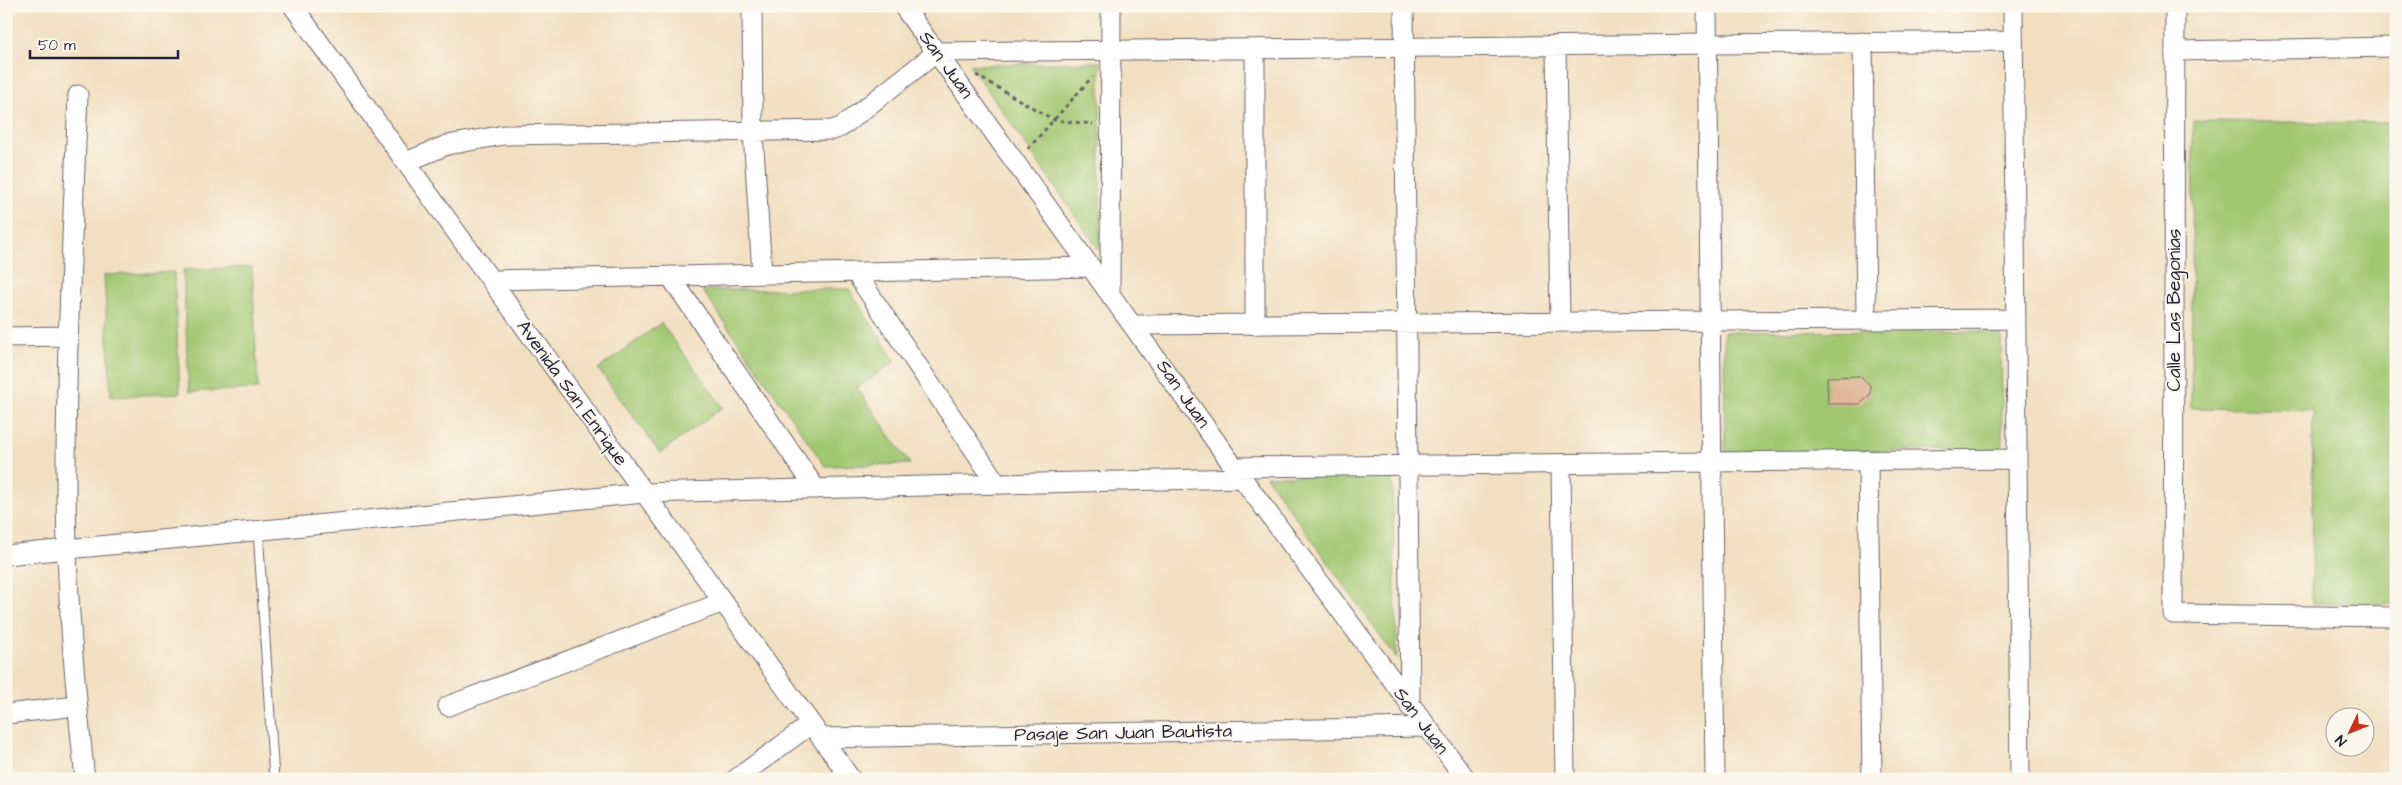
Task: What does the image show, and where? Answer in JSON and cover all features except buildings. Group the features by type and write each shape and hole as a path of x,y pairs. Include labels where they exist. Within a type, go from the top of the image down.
{"street":[{"name":"Avenida San Enrique","path":"293,6 851,779"},
{"path":"752,6 754,132 762,274"},
{"name":"San Juan","path":"903,6 1238,472 1425,728 1466,779"},
{"path":"1110,293 1111,6"},
{"path":"1404,6 1410,707"},
{"path":"1706,6 1715,779"},
{"path":"2013,6 2020,779"},
{"name":"Calle Las Begonias","path":"2175,6 2173,614 2396,618"},
{"path":"406,162 447,145 504,135 833,130 840,127 937,52 2013,41"},
{"path":"1863,42 1866,320"},
{"path":"1556,46 1560,322"},
{"path":"2175,51 2396,46"},
{"path":"1255,49 1255,324"},
{"path":"78,95 68,336 67,549 77,706 85,779"},
{"path":"491,280 1091,267"},
{"path":"855,272 997,484"},
{"path":"670,276 816,489"},
{"path":"1134,325 2016,319"},
{"path":"6,337 68,336"},
{"path":"6,555 644,493 997,484 1408,465 2017,459"},
{"path":"1868,460 1872,779"},
{"path":"1561,464 1565,779"},
{"path":"448,706 723,602"},
{"path":"6,714 77,706"},
{"name":"Pasaje San Juan Bautista","path":"817,731 1425,728"},
{"path":"736,779 817,731"}],"lane":[{"path":"258,530 274,779"}],"path":[{"path":"1016,162 1098,70 1111,50"},
{"path":"970,71 1054,120 1111,126"}],"green space":[{"path":"1100,62 1100,251 970,65"},
{"path":"2193,121 2396,123 2396,604 2312,603 2313,410 2191,408"},
{"path":"252,267 258,389 189,392 183,270"},
{"path":"174,272 180,393 111,397 104,275"},
{"path":"849,289 895,361 857,388 910,464 825,466 702,290"},
{"path":"661,323 723,407 660,453 598,369"},
{"path":"2001,331 2002,450 1725,452 1724,332"},
{"path":"1266,476 1392,476 1397,659"}]}
